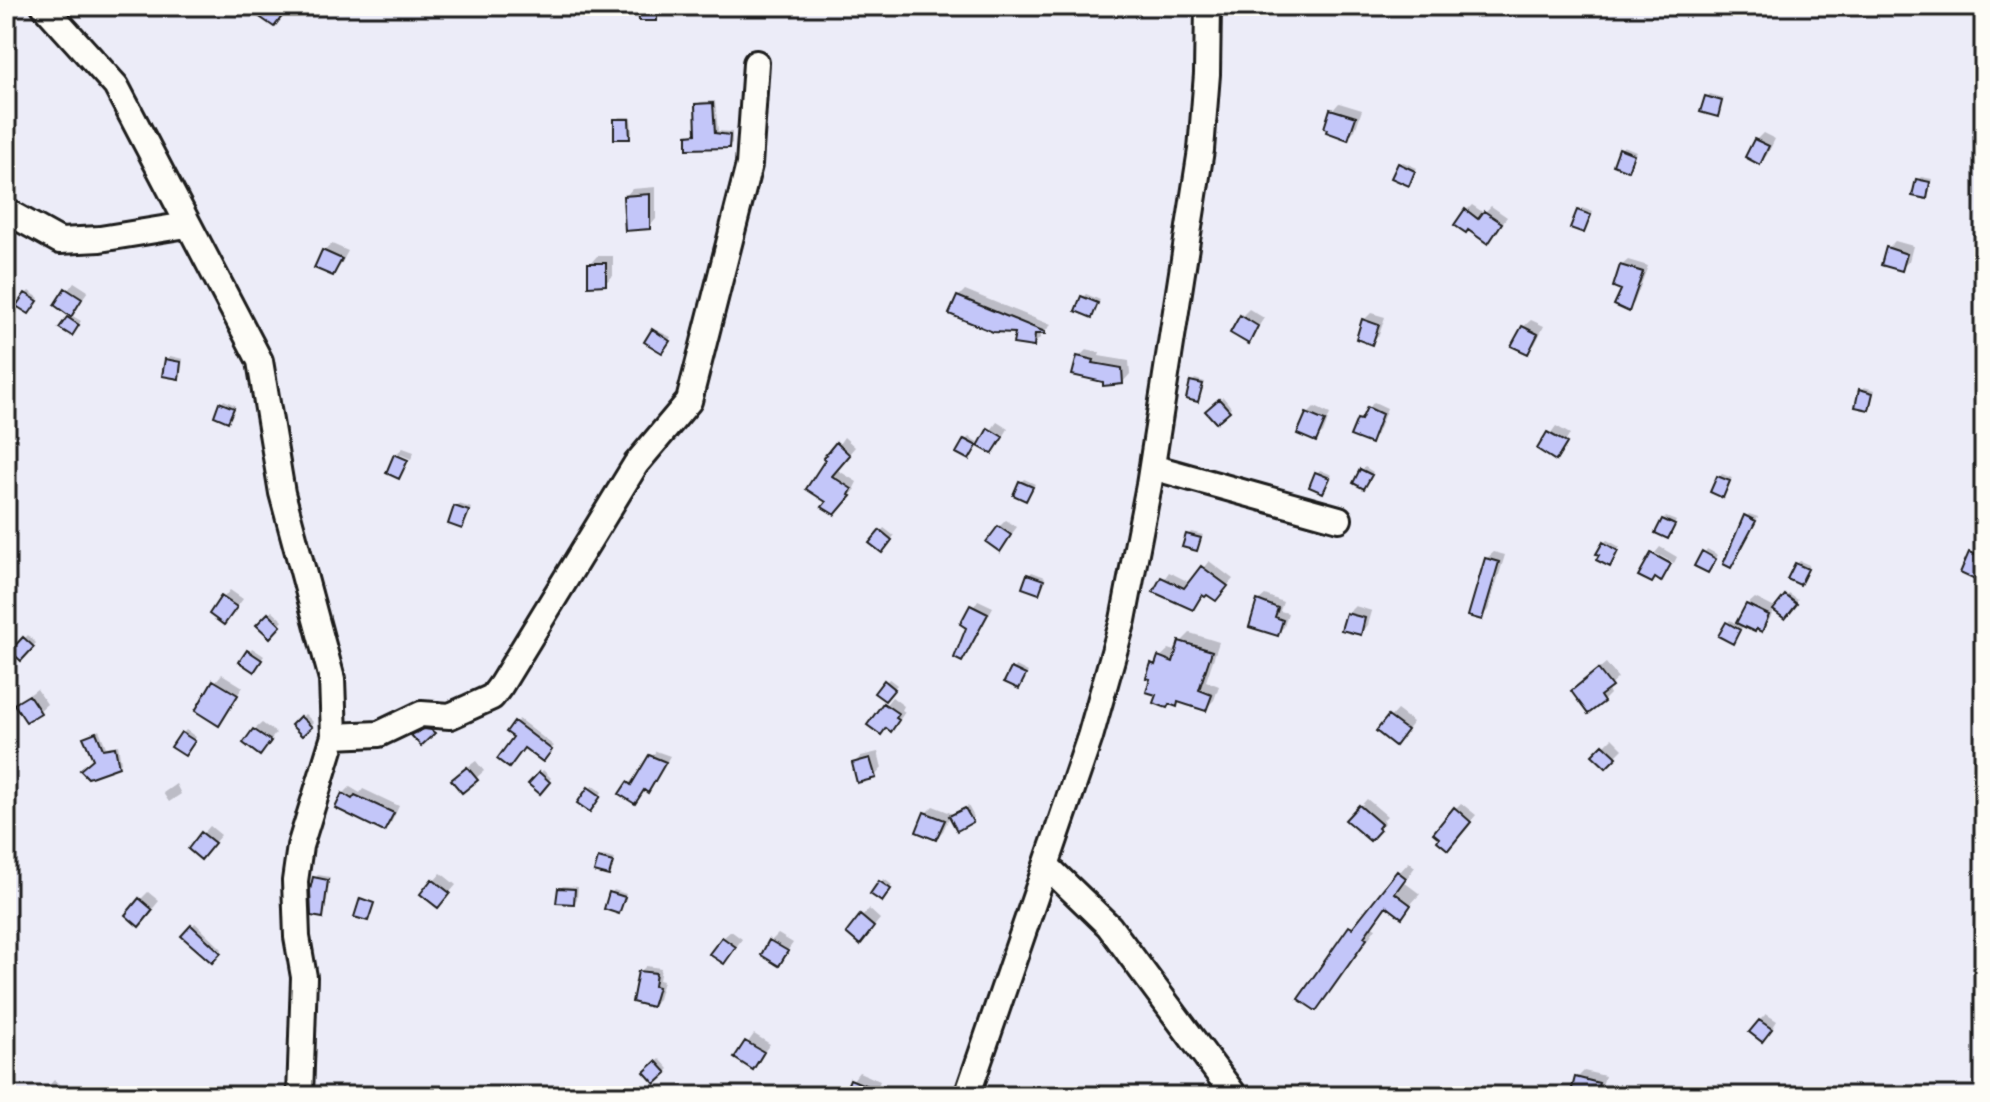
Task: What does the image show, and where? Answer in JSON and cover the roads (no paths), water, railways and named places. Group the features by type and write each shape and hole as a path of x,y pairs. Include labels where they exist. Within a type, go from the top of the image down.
{"street":[{"path":"44,6 116,86 260,361 282,493 332,679 334,736 300,846 295,881 297,937 304,977 300,1096"},
{"path":"967,1096 1090,737 1123,620 1152,467 1201,150 1208,6"},
{"path":"334,736 379,734 421,714 450,716 492,697 636,464 689,401 749,165 756,63"},
{"path":"6,211 60,241 100,239 187,225"},
{"path":"1152,467 1339,519"},
{"path":"1047,866 1109,926 1235,1096"}]}
